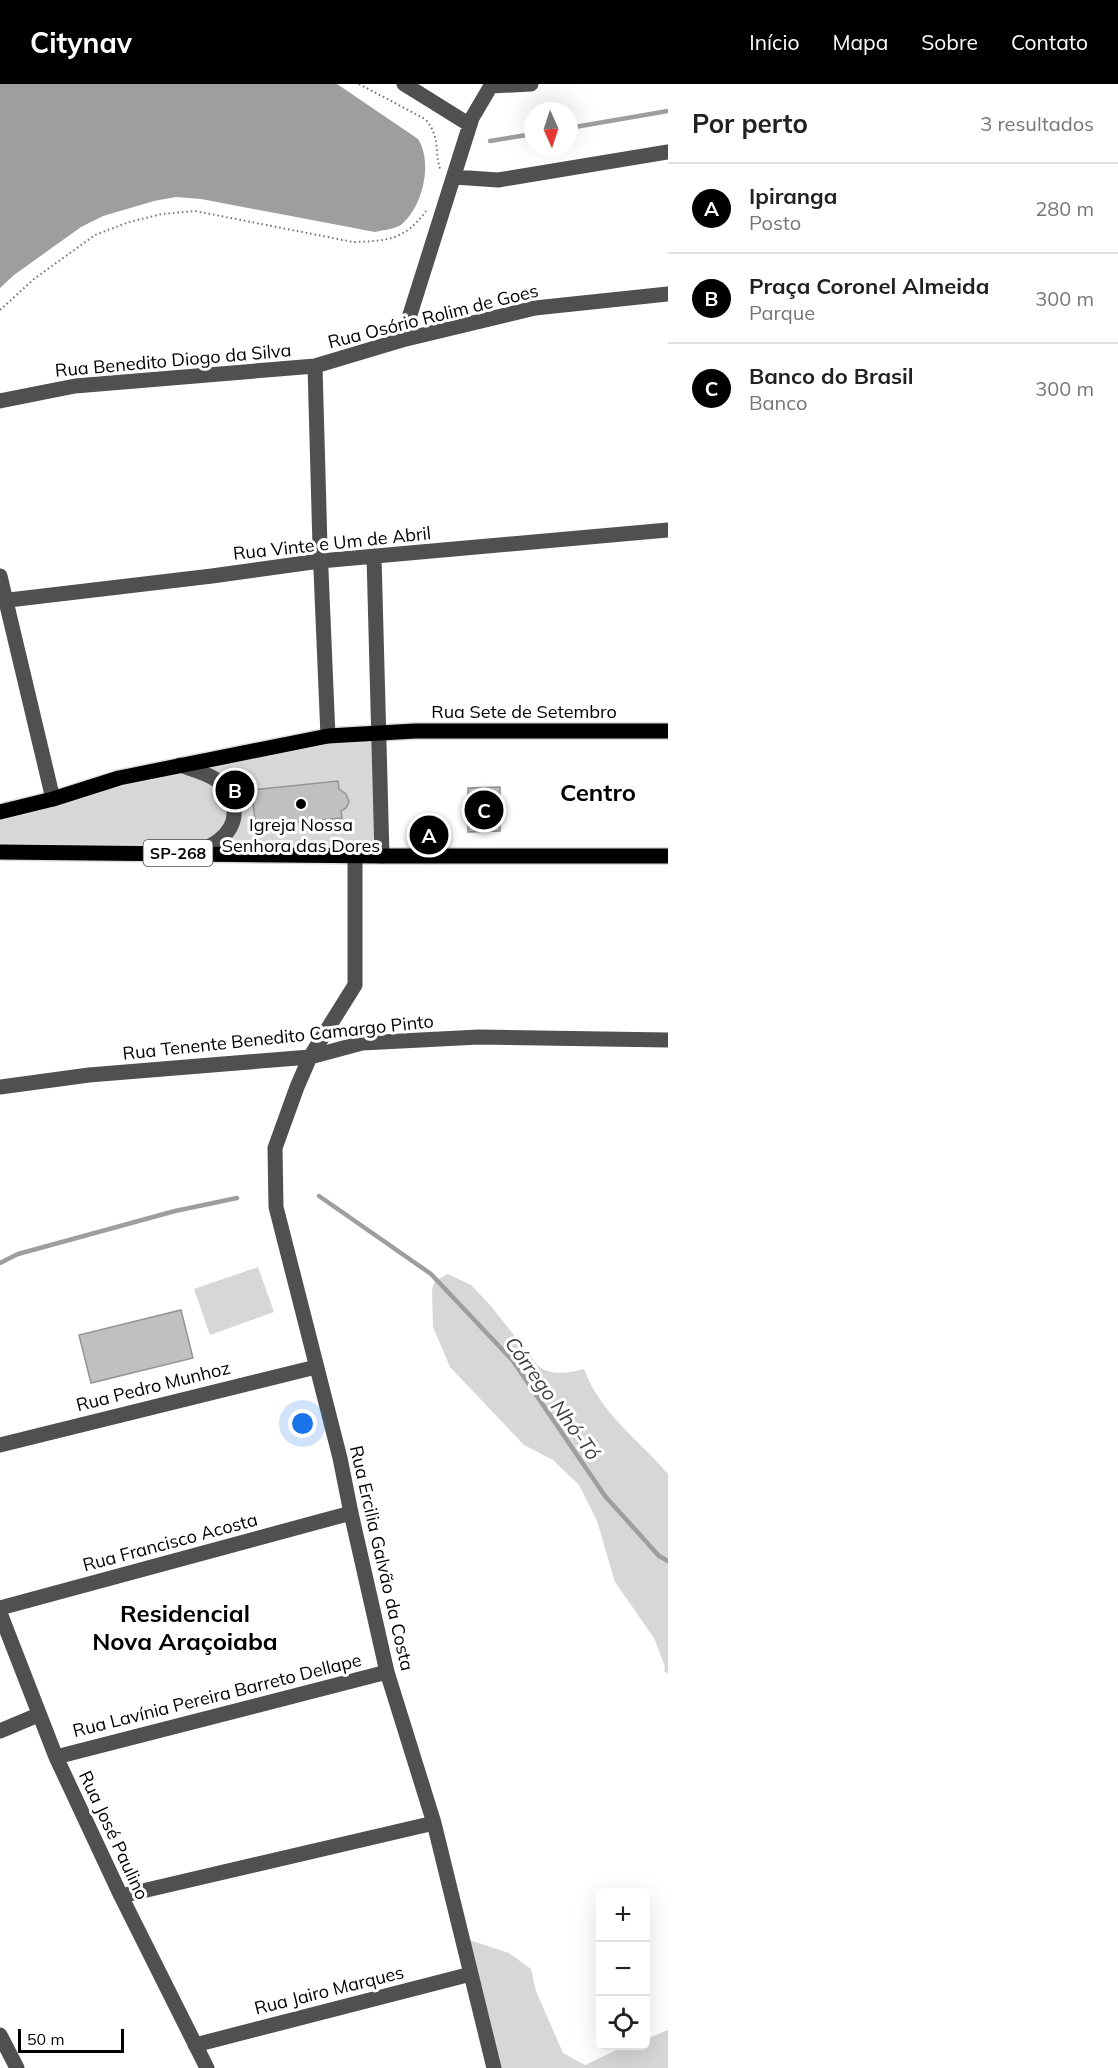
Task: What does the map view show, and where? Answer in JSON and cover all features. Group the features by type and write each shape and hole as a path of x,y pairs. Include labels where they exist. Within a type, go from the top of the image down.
{"main road":[{"name":"Rua Sete de Setembro","path":"0,812 53,799 119,778 328,736 415,731 668,731"},
{"name":"SP-268","path":"0,852 668,856"}],"street":[{"path":"404,84 470,126"},
{"path":"402,340 470,126 491,85 531,84"},
{"path":"451,184 498,180 668,152"},
{"name":"Rua Osório Rolim de Goes","path":"315,366 402,340 535,308 668,294"},
{"path":"315,366 320,561 328,736"},
{"name":"Rua Benedito Diogo da Silva","path":"0,401 75,386 315,366"},
{"name":"Rua Vinte e Um de Abril","path":"3,600 320,561 668,530"},
{"path":"374,556 382,856"},
{"path":"0,576 3,600 53,799"},
{"path":"180,765 215,778 226,787 233,800 235,813 232,825 218,842 193,853"},
{"name":"Rua Ercilia Galvão da Costa","path":"355,854 355,985 310,1057 274,1148 276,1207 340,1458 387,1672 434,1823 494,2068"},
{"name":"Rua Tenente Benedito Camargo Pinto","path":"0,1087 89,1075 310,1057 362,1044 479,1037 668,1040"},
{"name":"Rua Pedro Munhoz","path":"0,1445 315,1367"},
{"name":"Rua Francisco Acosta","path":"0,1610 351,1513"},
{"name":"Rua José Paulino","path":"0,1610 38,1716 56,1757 121,1896 207,2068"},
{"name":"Rua Lavínia Pereira Barreto Dellape","path":"56,1757 387,1672"},
{"path":"0,1731 38,1716"},
{"path":"121,1896 434,1823"},
{"name":"Rua Jairo Marques","path":"195,2045 471,1974"},
{"path":"0,2035 17,2068"}],"path":[{"path":"359,84 425,119 431,125 438,143 439,166 451,184"},
{"path":"0,310 34,279 94,235 129,222 162,214 195,212 353,242 377,242 398,237 415,226 428,209"}],"shaded area":[{"path":"0,84 337,84 418,139 425,159 424,183 415,206 402,224 375,232 201,199 176,197 154,201 103,216 81,227 14,275 0,288"},
{"path":"376,736 378,852 0,847 0,819 120,781 328,739"},
{"path":"258,1267 274,1312 210,1335 194,1289"},
{"path":"448,1274 471,1285 491,1306 538,1366 554,1372 584,1369 591,1385 610,1413 668,1474 668,1674 664,1671 665,1667 654,1638 615,1582 597,1521 579,1485 553,1460 524,1445 450,1367 433,1327 432,1290 435,1281"},
{"path":"463,1938 509,1953 531,1969 536,1991 563,2053 585,2065 617,2050 650,2050 650,2037 668,2030 668,2068 500,2068 489,2015 462,1951"}],"building":[{"name":"Igreja Nossa Senhora das Dores","path":"338,781 339,789 346,794 349,802 341,811 342,818 256,826 251,790"},
{"path":"500,787 500,831 468,832 468,788"},
{"path":"181,1310 193,1358 91,1383 79,1335"}],"waterway":[{"path":"578,126 668,111"},
{"path":"490,141 524,135"},
{"name":"Córrego Nhó-Tó","path":"319,1196 431,1274 513,1361 605,1496 659,1556 668,1561"},
{"name":"Córrego Nhó-Tó","path":"0,1263 18,1254 175,1211 237,1198"}],"place":[{"name":"Praça Coronel Almeida","path":"235,790"},
{"name":"Igreja Nossa Senhora das Dores","path":"301,804"},
{"name":"Banco do Brasil","path":"484,810"},
{"name":"Ipiranga","path":"429,835"}],"district":[{"name":"Centro","path":"598,792"},
{"name":"Residencial Nova Araçoiaba","path":"185,1627"}]}
